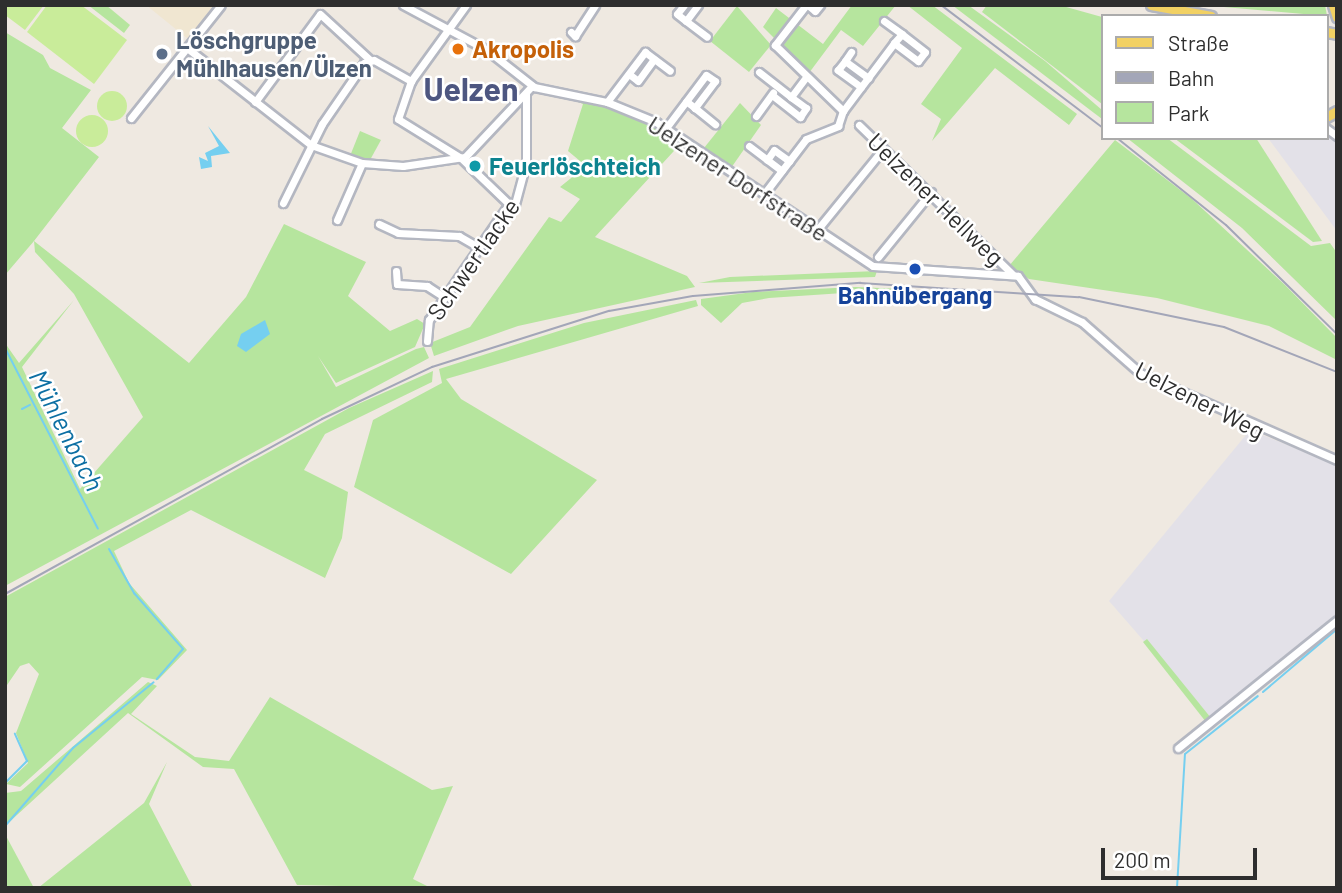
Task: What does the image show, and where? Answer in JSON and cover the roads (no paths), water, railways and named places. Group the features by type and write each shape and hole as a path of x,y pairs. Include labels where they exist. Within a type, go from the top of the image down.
{"main road":[{"path":"1151,5 1200,14"},
{"path":"1333,5 1337,17"}],"street":[{"path":"131,118 221,5"},
{"name":"Uelzener Dorfstraße","path":"403,5 444,31 487,50 532,86 607,102 666,128 817,230 883,269 1012,274"},
{"path":"466,5 444,31 411,81 398,119 461,158 509,204"},
{"path":"575,35 596,5"},
{"path":"684,5 677,14 707,37"},
{"path":"686,21 698,5"},
{"path":"823,17 818,8 807,5 775,46 843,111"},
{"path":"255,102 320,14 369,59 411,81"},
{"path":"884,21 925,52 918,61 894,43"},
{"path":"764,194 806,139 843,121 843,111 902,34"},
{"path":"187,48 311,145 362,163 461,158 532,86"},
{"path":"607,102 645,52 670,71"},
{"path":"851,52 838,70 861,87"},
{"path":"284,203 311,145 369,59"},
{"path":"845,61 868,78"},
{"path":"759,72 806,108 800,117 772,95"},
{"path":"666,128 706,75 715,81 695,108"},
{"path":"791,97 807,76"},
{"path":"756,116 778,86"},
{"name":"Schwertlacke","path":"427,341 429,320 509,204 515,204 526,163 526,94"},
{"path":"686,101 715,124"},
{"name":"Uelzener Hellweg","path":"859,125 1012,274"},
{"path":"749,146 782,171"},
{"path":"817,230 883,149"},
{"path":"766,160 774,150 789,161"},
{"path":"337,220 362,163"},
{"path":"878,257 930,192"},
{"path":"379,224 398,233 459,236 478,247"},
{"path":"396,271 397,284 427,286 444,297"},
{"name":"Uelzener Weg","path":"1012,274 1038,301 1082,322 1140,373 1337,460"},
{"path":"1178,748 1337,620"}],"water":[{"path":"208,126 230,153 211,156 212,167 201,169 199,157 208,161 205,153 219,146"},
{"path":"265,320 270,334 246,352 237,346 241,334"}],"waterway":[{"name":"Mühlenbach","path":"5,348 98,529"},
{"path":"22,409 30,405"},
{"path":"109,549 134,593 183,649 157,679"},
{"path":"1263,692 1337,629"},
{"path":"5,826 73,748 154,682"},
{"path":"1177,888 1185,754 1258,696"},
{"path":"6,782 27,761 15,734"}],"railway":[{"path":"941,5 1100,125"},
{"path":"1120,140 1226,225 1337,334"},
{"path":"5,594 322,419 432,367 609,311 693,296 860,283 1079,297 1224,327 1337,372"}],"place":[{"name":"Akropolis","path":"458,49"},
{"name":"Löschgruppe Mühlhausen/Ülzen","path":"162,54"},
{"name":"Feuerlöschteich","path":"475,166"},
{"name":"Bahnübergang","path":"915,269"}],"district":[{"name":"Uelzen","path":"471,88"}]}
